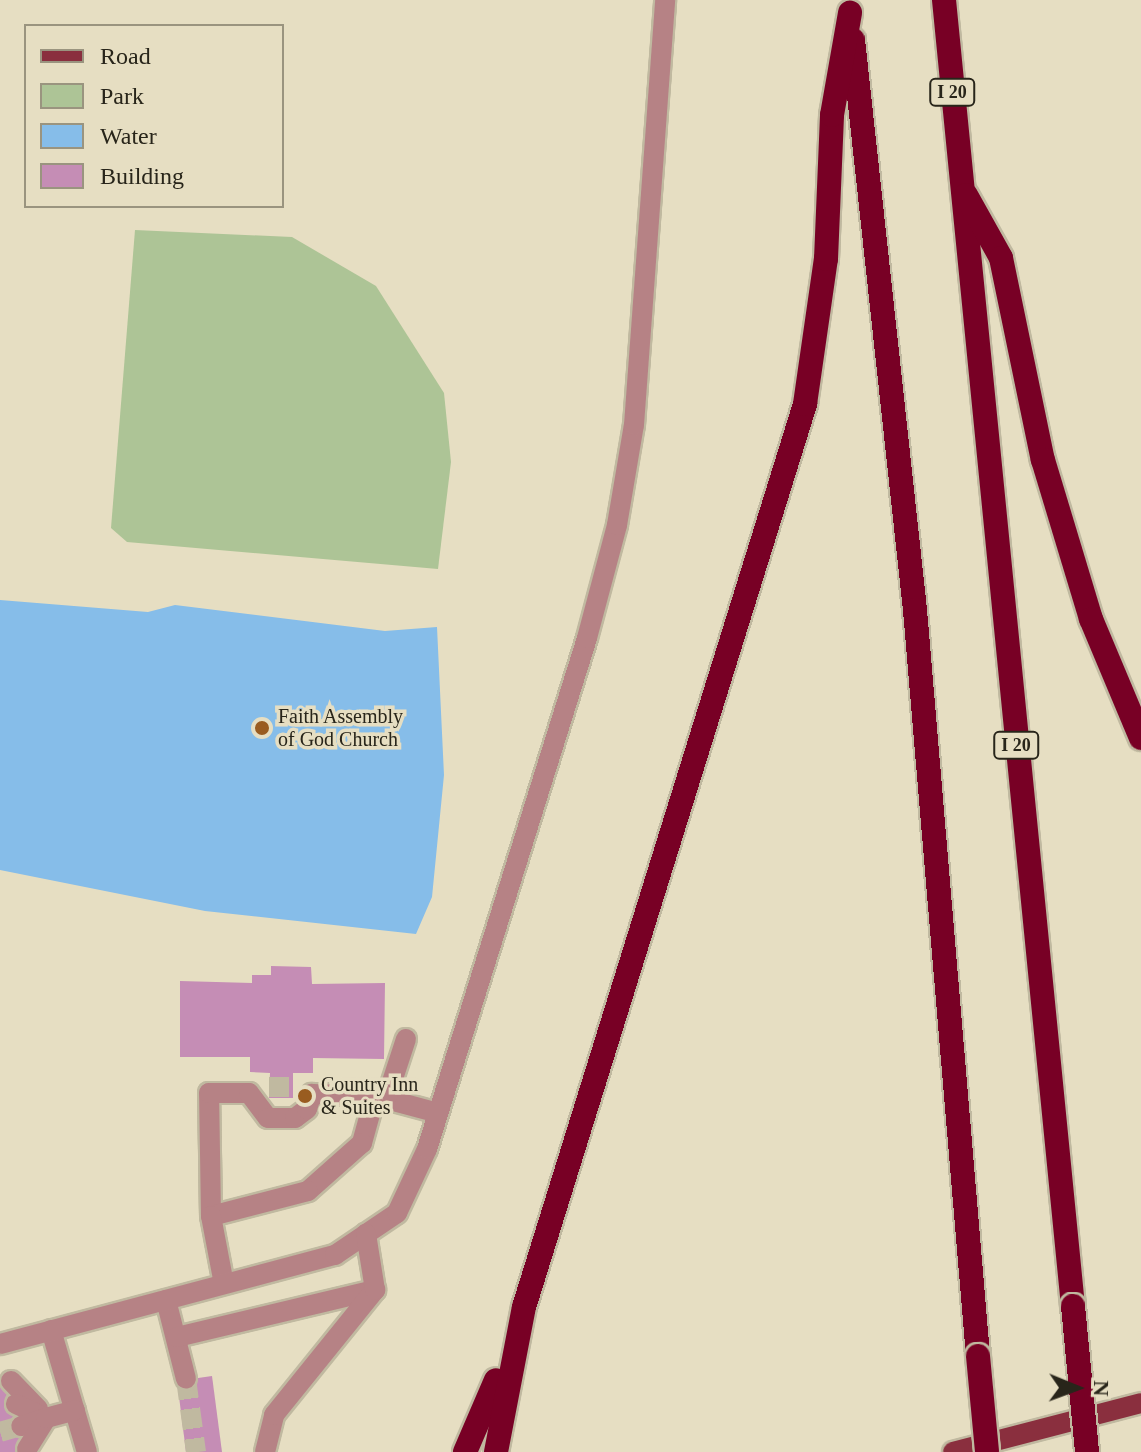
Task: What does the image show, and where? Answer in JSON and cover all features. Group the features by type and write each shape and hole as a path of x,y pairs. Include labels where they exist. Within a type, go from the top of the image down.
{"highway":[{"name":"I 20","path":"944,0 1087,1452"},
{"path":"465,1452 524,1307 805,404 826,259 832,115 850,6"},
{"path":"850,6 915,610 987,1452"},
{"path":"960,184 1001,258 1043,460 1091,619 1141,738"},
{"path":"496,1452 524,1307"}],"main road":[{"path":"953,1452 1141,1403"}],"street":[{"path":"0,1344 335,1255 397,1213 427,1149 587,638 617,525 634,425 665,0"},
{"path":"211,1216 308,1191 362,1143 406,1039"},
{"path":"224,1284 211,1216 209,1093 249,1093 269,1087"},
{"path":"249,1093 268,1118 295,1118 307,1109 302,1090 381,1097 438,1113"},
{"path":"265,1452 274,1415 375,1290 366,1234"},
{"path":"177,1337 375,1290"},
{"path":"166,1300 186,1379"},
{"path":"51,1330 87,1452"},
{"path":"11,1381 46,1418"},
{"path":"16,1404 46,1418"},
{"path":"21,1426 75,1410"},
{"path":"27,1449 46,1418"}],"green space":[{"path":"135,230 292,237 376,286 444,393 451,462 438,569 127,542 111,528"}],"water":[{"path":"0,600 148,612 175,605 385,631 437,627 444,775 432,897 416,934 205,911 0,870"}],"building":[{"path":"271,966 311,967 312,984 385,983 384,1059 313,1058 313,1073 293,1073 293,1098 269,1098 270,1073 250,1072 250,1057 180,1057 180,981 252,983 252,975 271,975"},
{"path":"10,1374 27,1452 0,1452 0,1376"},
{"path":"212,1376 222,1452 186,1452 177,1381"}],"tunnel":[{"path":"269,1087 293,1087"},
{"path":"186,1379 196,1452"},
{"path":"0,1432 21,1426"}],"place":[{"name":"Faith Assembly of God Church","path":"262,728"},
{"name":"Country Inn & Suites","path":"305,1096"}]}
